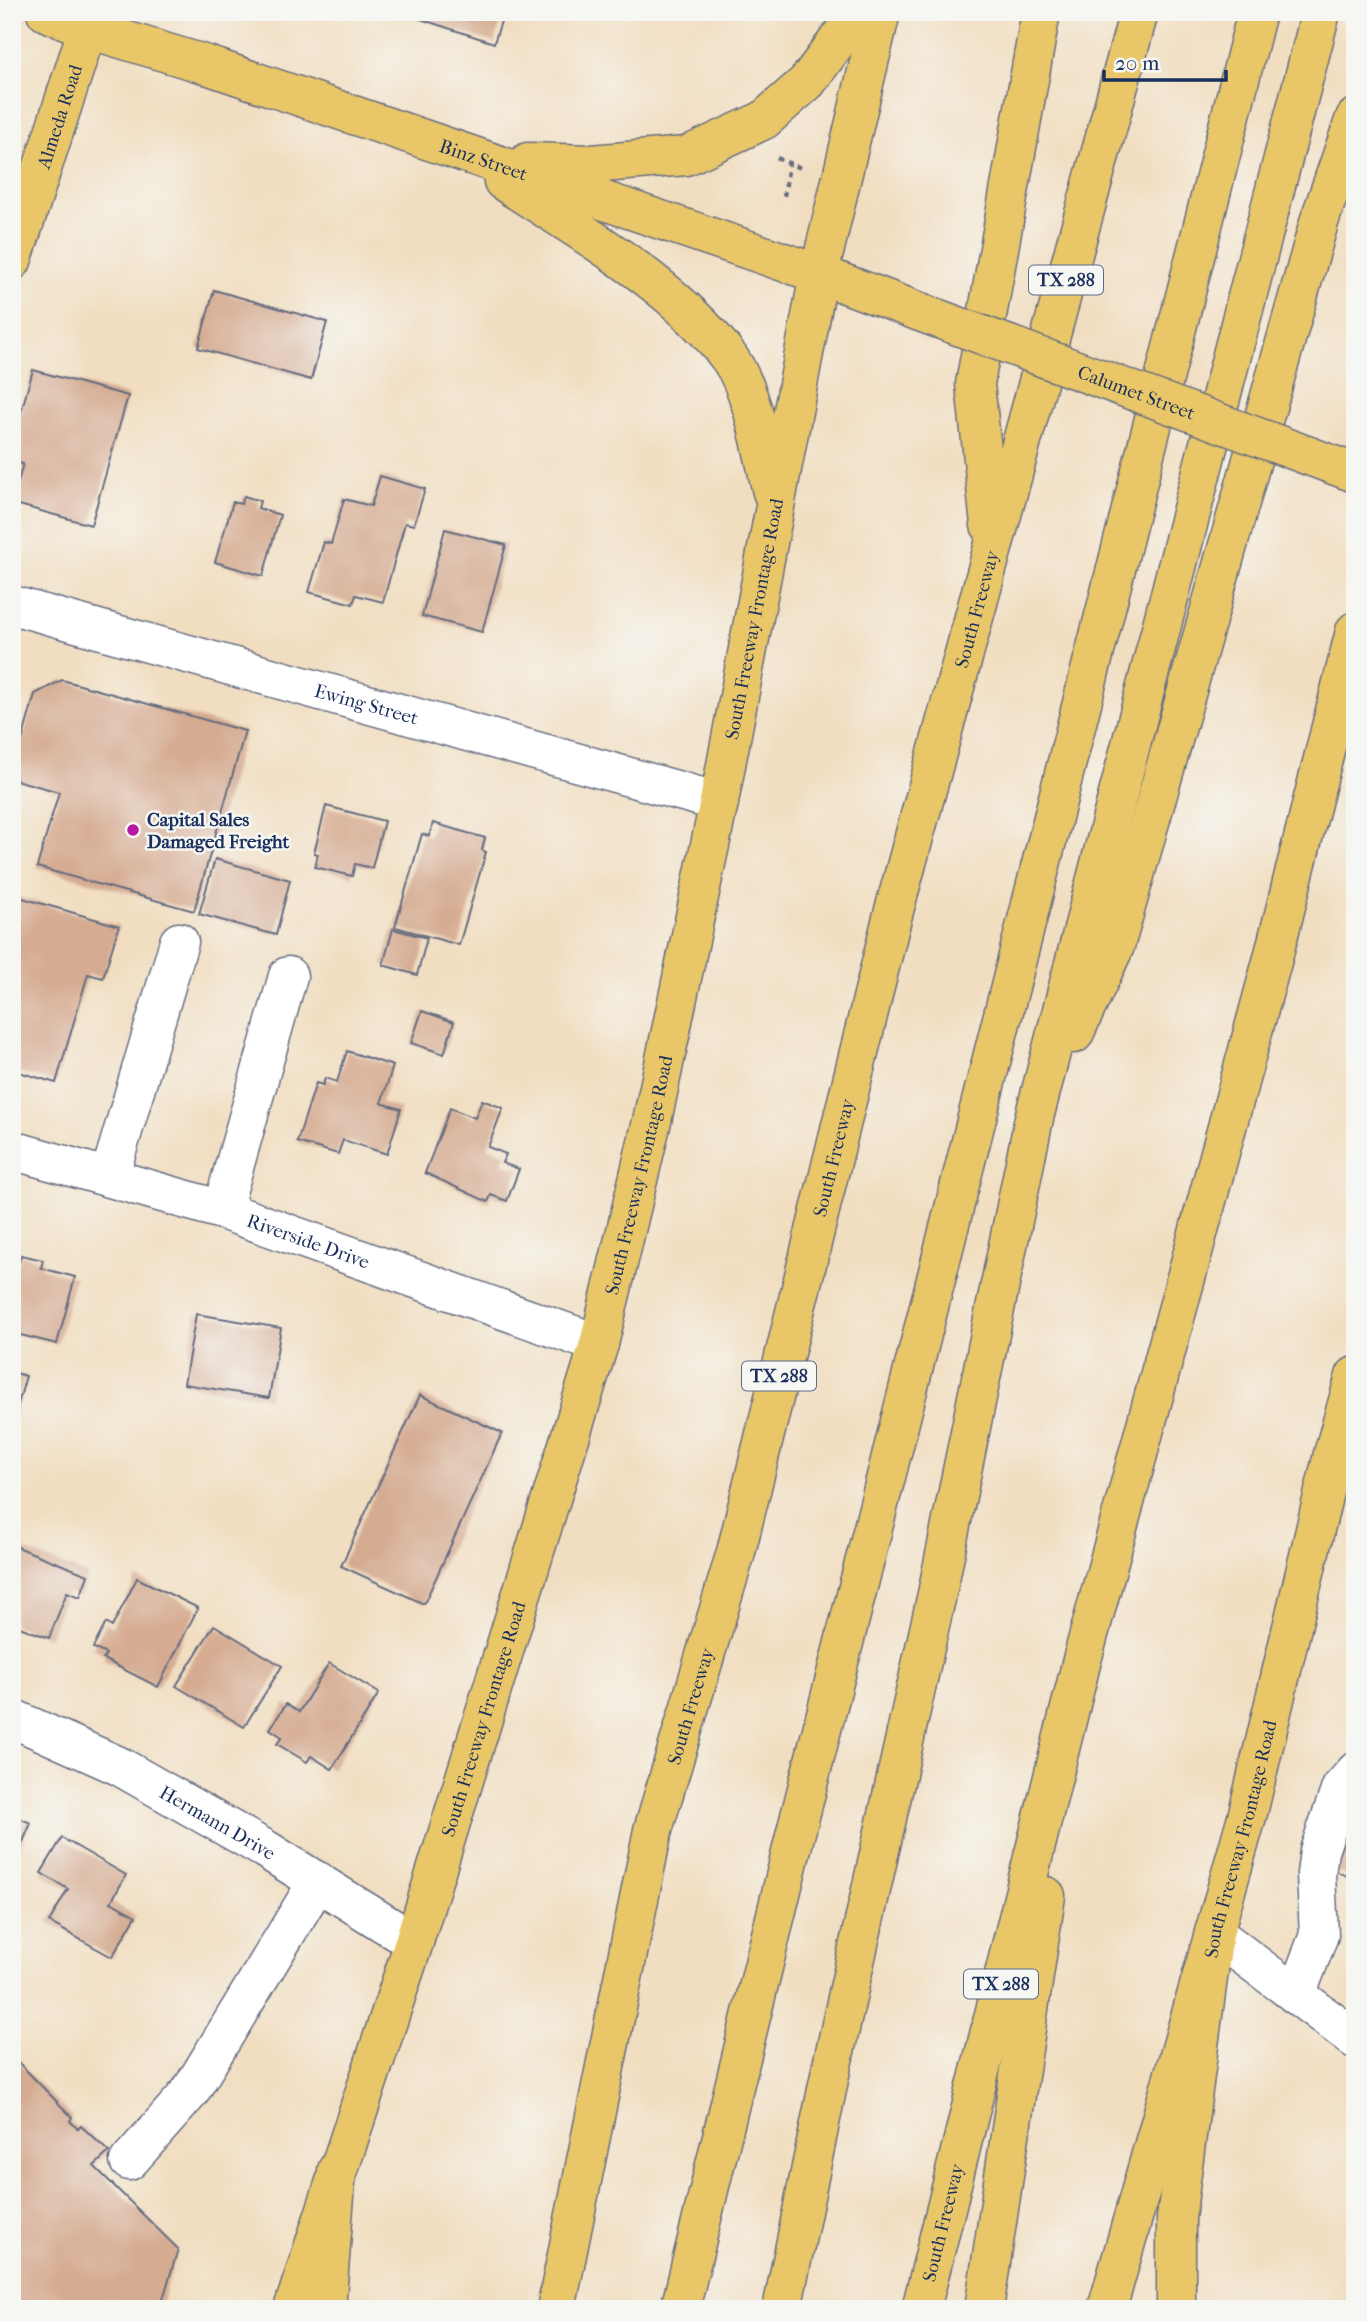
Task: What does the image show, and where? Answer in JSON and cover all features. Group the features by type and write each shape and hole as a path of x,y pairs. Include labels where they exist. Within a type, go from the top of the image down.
{"main road":[{"name":"Binz Street","path":"46,12 91,21 220,70 819,274 920,312"},
{"path":"472,156 591,164 686,156 764,120 807,82 845,32 854,12"},
{"name":"South Freeway Frontage Road","path":"293,2309 414,1942 599,1344 652,1121 719,802 819,274 881,12"},
{"path":"992,547 975,384 1041,12"},
{"name":"South Freeway","path":"556,2309 653,1830 736,1552 892,918 1139,12"},
{"path":"680,2309 795,1836 1257,12"},
{"path":"782,2309 832,2065 937,1594 1034,1118 1321,12"},
{"name":"Almeda Road","path":"12,261 91,21"},
{"path":"1034,1118 1115,946 1320,219 1355,118"},
{"path":"472,156 606,249 680,305 731,360 751,407 775,506"},
{"name":"Calumet Street","path":"920,312 1355,473"},
{"name":"South Freeway","path":"920,2309 1082,1660 1273,958 1355,631"},
{"path":"1273,958 1355,734"},
{"name":"South Freeway Frontage Road","path":"1176,2309 1177,2218 1214,1933 1248,1813 1333,1454 1355,1376"},
{"path":"984,2309 1082,1660"},
{"path":"1107,2309 1214,1933"},
{"path":"326,2309 337,2170"}],"street":[{"name":"Ewing Street","path":"12,605 719,802"},
{"path":"109,1178 179,942"},
{"path":"222,1210 288,976"},
{"name":"Riverside Drive","path":"12,1150 222,1210 599,1344"},
{"name":"Hermann Drive","path":"12,1718 119,1766 318,1881 414,1942"},
{"path":"1296,1994 1319,1936 1316,1874 1319,1851 1341,1788 1355,1772"},
{"path":"129,2161 190,2092 318,1881"},
{"path":"1214,1933 1355,2039"}],"path":[{"path":"784,196 789,164"}],"building":[{"path":"399,12 504,12 494,43"},
{"path":"214,290 327,322 311,380 198,348"},
{"path":"33,370 128,396 91,525 12,503 23,464 12,461 12,444"},
{"path":"380,476 425,489 414,525 405,523 383,602 356,595 353,604 309,592 324,542 331,544 344,499 371,506"},
{"path":"244,496 260,501 258,508 280,515 263,576 215,562 233,502 241,504"},
{"path":"445,529 506,545 482,632 422,616"},
{"name":"Capital Sales Damaged Freight","path":"62,680 245,731 194,911 37,867 59,792 12,779 12,776 35,694"},
{"path":"326,806 384,821 372,868 355,864 352,876 315,867 318,854 314,853"},
{"path":"433,823 485,838 482,850 486,852 459,945 395,927 422,834 429,836"},
{"path":"215,859 290,880 276,935 199,914"},
{"path":"12,895 119,926 103,978 88,974 56,1083 12,1070"},
{"path":"393,929 427,938 417,975 383,965"},
{"path":"422,1011 454,1022 444,1054 411,1043"},
{"path":"347,1051 393,1066 381,1103 401,1109 387,1154 343,1140 338,1154 297,1142 316,1083 323,1085 325,1078 337,1082"},
{"path":"482,1100 503,1108 488,1147 506,1154 502,1163 519,1169 507,1201 491,1195 488,1202 425,1173 450,1108 475,1118"},
{"path":"21,1255 43,1260 41,1268 75,1277 57,1344 12,1333 12,1261 19,1262"},
{"path":"196,1314 281,1328 269,1398 184,1384"},
{"path":"12,1372 26,1376 13,1422 12,1422"},
{"path":"420,1395 502,1433 424,1604 341,1566"},
{"path":"12,1545 88,1575 80,1597 67,1592 49,1638 14,1625"},
{"path":"137,1578 198,1608 158,1687 103,1659 106,1654 93,1648 106,1623 112,1627"},
{"path":"214,1625 282,1666 244,1727 176,1686"},
{"path":"329,1663 379,1693 332,1769 311,1756 307,1762 277,1744 282,1737 270,1729 286,1704 299,1712"},
{"path":"1355,1813 1355,1879 1332,1870"},
{"path":"12,1815 31,1823 12,1867"},
{"path":"62,1838 126,1875 111,1902 136,1916 112,1957 49,1922 68,1889 41,1873"},
{"path":"12,2056 72,2117 70,2121 78,2129 81,2126 109,2152 94,2166 178,2249 160,2309 12,2309"}],"place":[{"name":"Capital Sales Damaged Freight","path":"133,830"}]}
